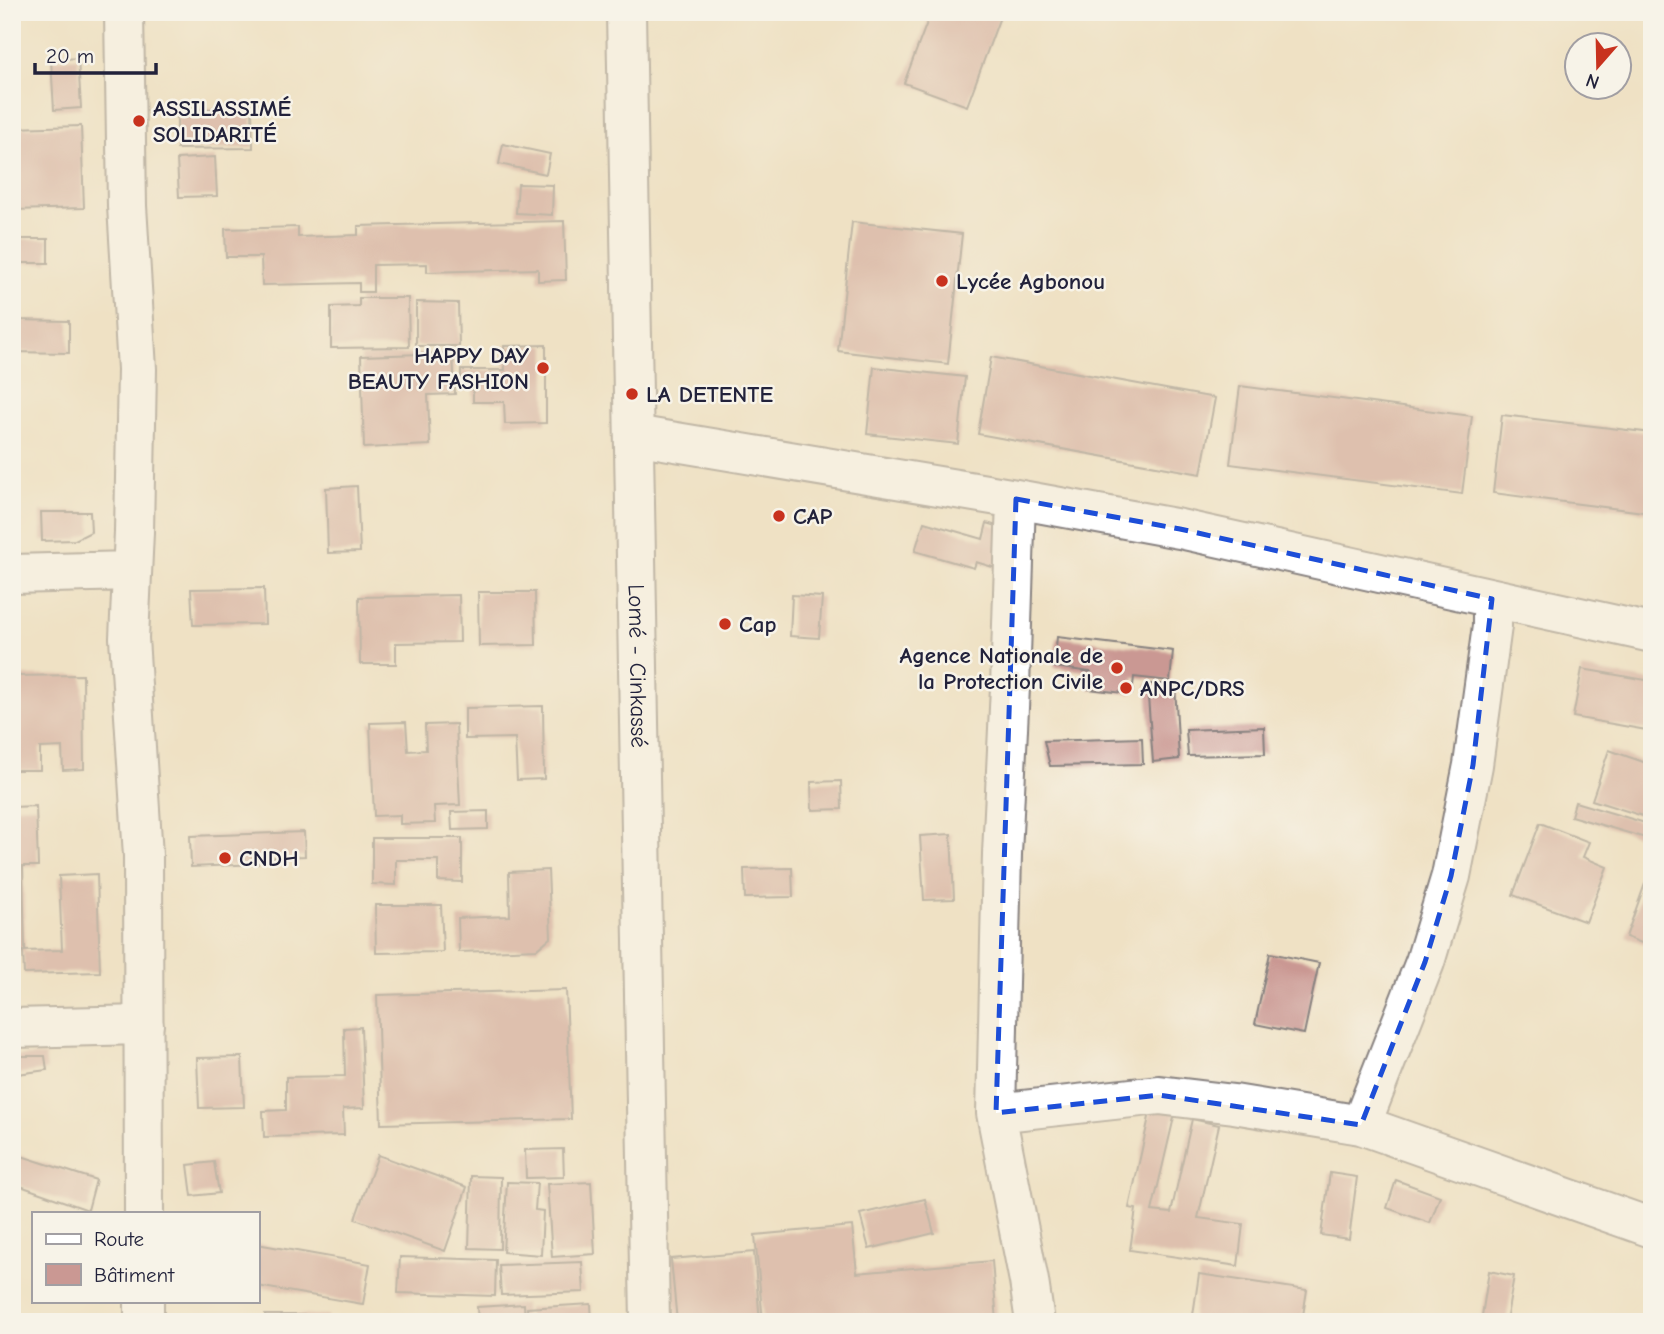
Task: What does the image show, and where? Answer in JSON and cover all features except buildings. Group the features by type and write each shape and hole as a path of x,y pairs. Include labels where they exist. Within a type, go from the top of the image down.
{"main road":[{"path":"124,12 127,206 137,369 129,638 143,856 144,1212"},
{"name":"Lomé - Cinkassé","path":"626,12 650,1322"},
{"path":"634,435 1180,528 1652,633"},
{"path":"1016,499 1002,853 996,1113 1035,1322"},
{"path":"12,573 131,571"},
{"path":"1360,1125 1424,962 1451,876 1473,765 1492,626 1492,599"},
{"path":"12,1028 144,1025"},
{"path":"996,1113 1158,1095 1234,1104 1360,1125 1652,1228"},
{"path":"144,1302 144,1322"}],"highlighted area":[{"path":"1016,499 1180,529 1492,599 1473,765 1451,876 1425,962 1361,1125 1159,1095 996,1113"}],"place":[{"name":"ASSILASSIMÉ SOLIDARITÉ","path":"139,121"},
{"name":"Lycée Agbonou","path":"942,281"},
{"name":"HAPPY DAY BEAUTY FASHION","path":"543,368"},
{"name":"LA DETENTE","path":"632,394"},
{"name":"CAP","path":"779,516"},
{"name":"Cap","path":"725,624"},
{"name":"Agence Nationale de la Protection Civile","path":"1117,668"},
{"name":"ANPC/DRS","path":"1126,688"},
{"name":"CNDH","path":"225,858"}]}
